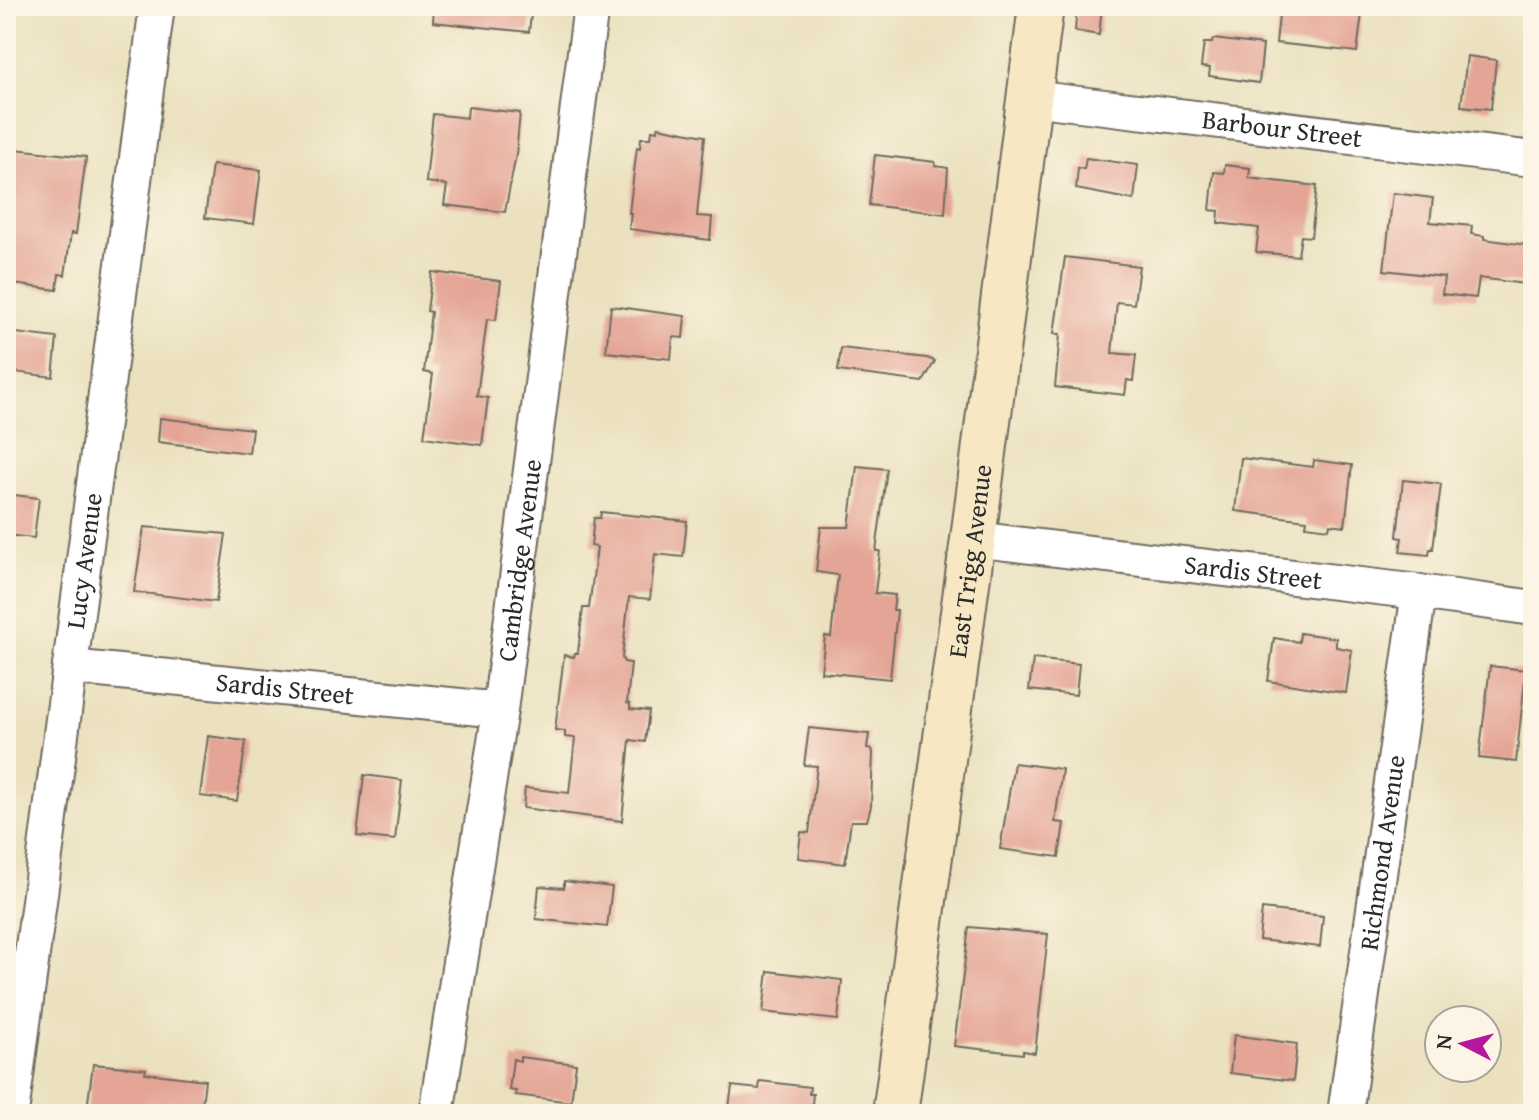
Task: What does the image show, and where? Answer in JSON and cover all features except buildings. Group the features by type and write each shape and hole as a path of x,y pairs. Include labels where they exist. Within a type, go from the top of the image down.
{"street":[{"name":"Lucy Avenue","path":"11,1114 157,6"},
{"name":"Cambridge Avenue","path":"436,1114 500,710 591,6"},
{"name":"East Trigg Avenue","path":"895,1114 1041,6"},
{"name":"Barbour Street","path":"1030,98 1533,159"},
{"name":"Sardis Street","path":"973,539 1533,608"},
{"name":"Richmond Avenue","path":"1345,1114 1419,592"},
{"name":"Sardis Street","path":"70,667 500,710"}]}
